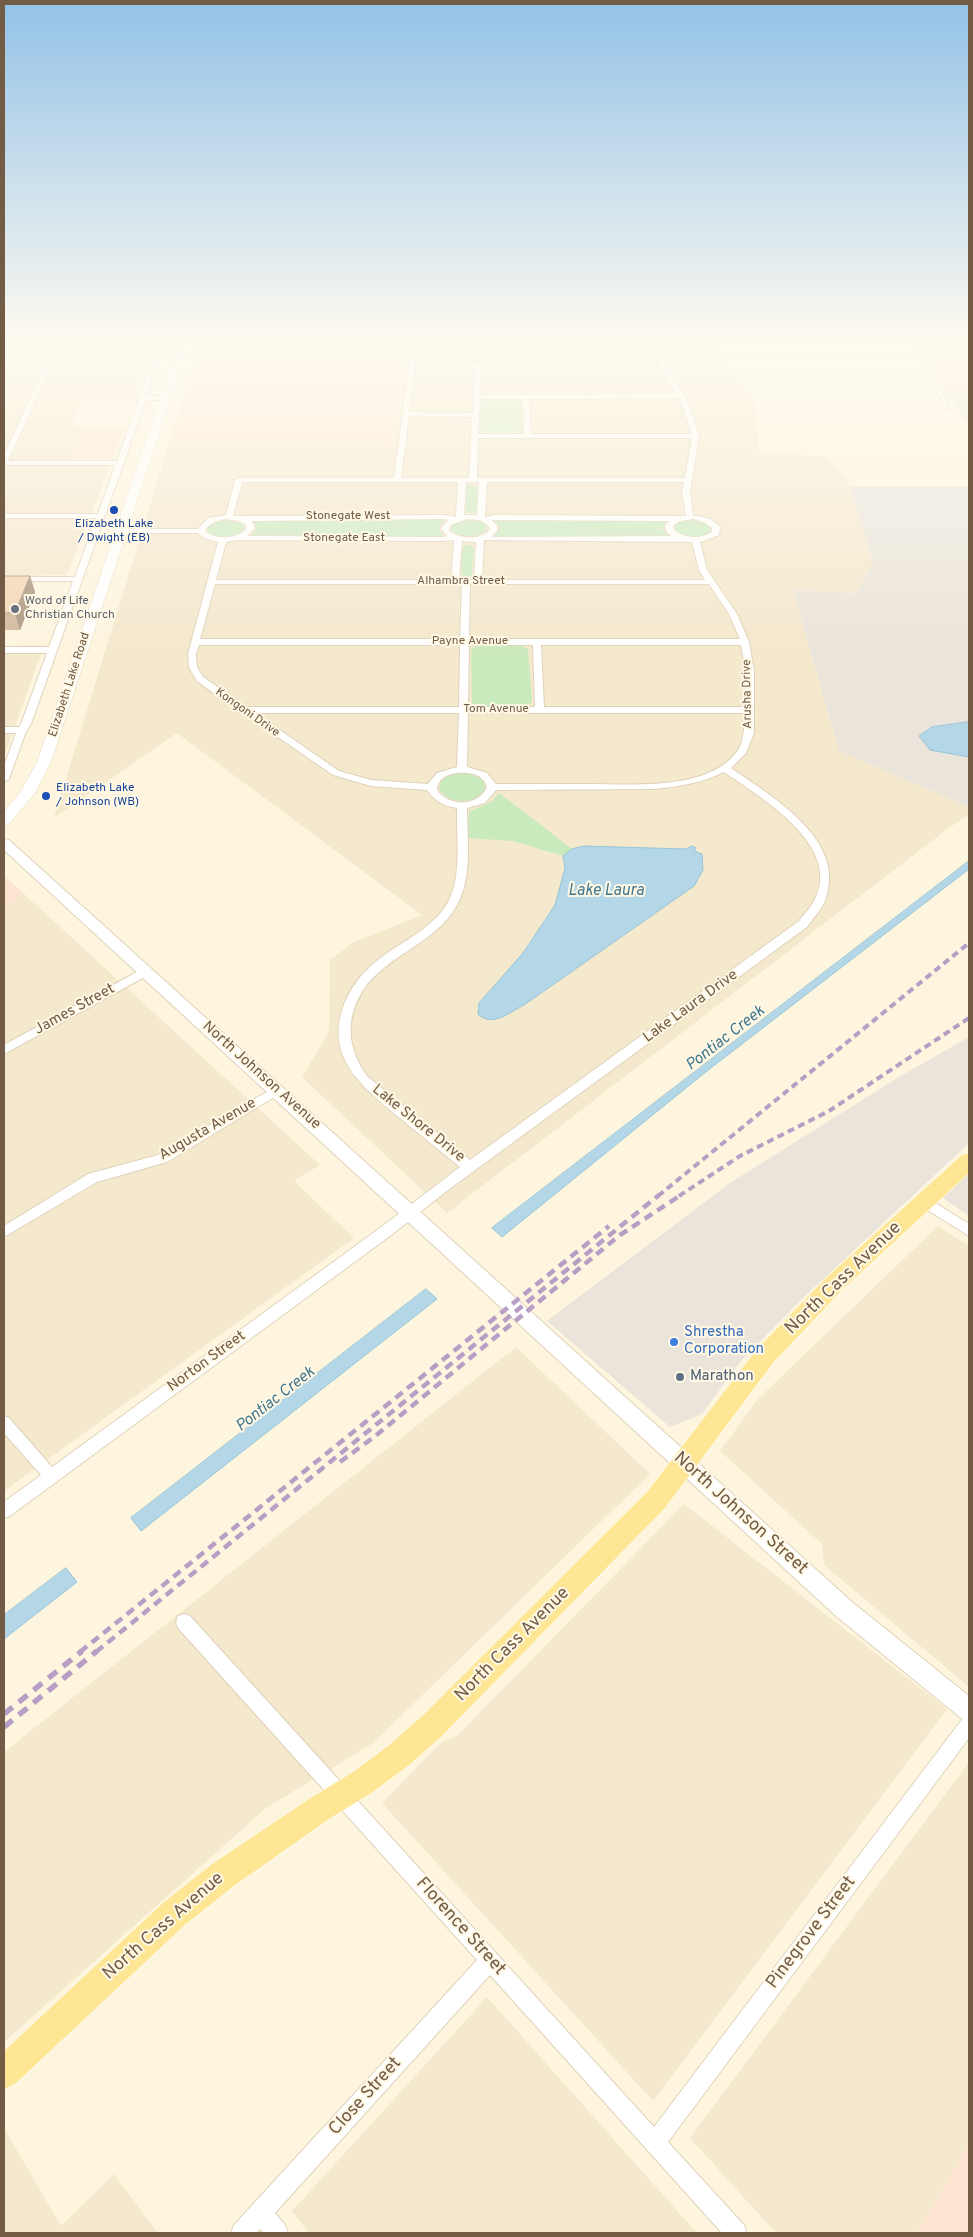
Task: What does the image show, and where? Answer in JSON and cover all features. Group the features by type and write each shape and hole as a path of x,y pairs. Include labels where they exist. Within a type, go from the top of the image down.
{"main road":[{"name":"Elizabeth Lake Road","path":"4,822 22,802 40,773 149,448"},
{"name":"North Cass Avenue","path":"4,2073 187,1903 223,1875 387,1764 432,1726 656,1500 762,1359 834,1284 969,1161"}],"street":[{"path":"10,448 4,462 121,463"},
{"name":"Elizabeth Lake Road","path":"4,779 126,448"},
{"path":"397,480 401,448"},
{"path":"473,480 474,448"},
{"path":"690,517 686,498 694,448"},
{"path":"122,528 202,528 213,519 228,517 239,480 688,480"},
{"path":"455,582 456,538 447,533 445,528 448,523 458,518 462,480"},
{"path":"483,480 483,519"},
{"path":"4,516 101,516"},
{"name":"Stonegate West","path":"228,517 444,517 483,519"},
{"path":"482,538 695,539 712,536 717,531 716,527 705,519 690,517 678,519 495,517 483,519"},
{"path":"233,538 246,534 250,529 248,522 241,518"},
{"path":"482,538 491,533 494,528 492,523 483,519"},
{"path":"678,519 670,523 669,529 675,535 682,538"},
{"path":"202,528 210,538 223,539"},
{"path":"478,582 482,538"},
{"name":"Stonegate East","path":"223,539 443,540 482,538"},
{"name":"Kongoni Drive","path":"223,539 191,660 198,676 208,686 242,710 325,767 342,776 385,786 432,787"},
{"name":"Arusha Drive","path":"492,787 664,786 699,779 724,768 740,754 747,742 750,665 745,642 732,614 701,566 695,539"},
{"path":"4,579 79,579"},
{"name":"Alhambra Street","path":"211,582 710,582"},
{"path":"462,769 466,582"},
{"name":"Payne Avenue","path":"195,642 745,642"},
{"path":"537,642 540,710"},
{"path":"4,650 53,650"},
{"name":"Tom Avenue","path":"242,710 749,710"},
{"path":"4,730 23,730"},
{"name":"Lake Laura Drive","path":"410,1212 791,934 808,919 816,908 824,888 825,874 823,861 814,842 791,816 724,768"},
{"path":"462,769 483,774 489,779 492,787 491,792 484,800 462,805 440,800 434,795 433,781 441,774 462,769"},
{"name":"Lake Shore Drive","path":"462,805 460,877 455,899 435,924 382,962 364,978 348,1007 344,1036 352,1062 370,1087 470,1167"},
{"name":"North Johnson Avenue","path":"4,843 517,1310"},
{"name":"James Street","path":"4,1050 146,971"},
{"name":"Augusta Avenue","path":"4,1232 93,1178 162,1158 276,1090"},
{"path":"926,1202 969,1231"},
{"name":"Norton Street","path":"4,1511 410,1212"},
{"name":"North Johnson Street","path":"517,1310 844,1608 969,1710"},
{"path":"4,1423 51,1476"},
{"name":"Florence Street","path":"184,1622 736,2233"},
{"name":"Pinegrove Street","path":"655,2143 969,1724"},
{"name":"Close Street","path":"242,2233 490,1960"},
{"path":"261,2212 277,2233"}],"shaded area":[{"path":"4,448 75,448 68,466 110,466 67,575 4,576"},
{"path":"75,448 117,448 113,459 71,459"},
{"path":"167,448 759,448 759,452 825,457 848,480 873,563 856,593 793,590 839,751 969,807 969,815 950,827 447,1213 302,1077 329,1032 330,960 354,942 422,915 177,733 54,818"},
{"path":"850,486 969,486 969,807 839,751 793,590 856,593 873,563"},
{"path":"44,645 41,654 4,757 4,646"},
{"path":"4,875 23,893 5,909 4,909"},
{"path":"23,893 320,1165 294,1181 354,1238 4,1491 4,909"},
{"path":"969,1037 969,1143 804,1297 740,1362 702,1414 670,1427 547,1321 730,1183 899,1077"},
{"path":"969,1173 969,1216 943,1198"},
{"path":"938,1226 969,1246 969,1687 824,1565 822,1544 720,1451 759,1398"},
{"path":"516,1347 650,1474 373,1743 266,1808 4,2042 4,1752"},
{"path":"684,1504 947,1709 653,2101 382,1803 442,1742 457,1736"},
{"path":"969,1762 969,2144 917,2233 776,2233 690,2138"},
{"path":"487,1997 697,2233 309,2233 292,2211"},
{"path":"4,2128 61,2226 114,2174 158,2233 4,2233"},
{"path":"969,2144 969,2233 917,2233"}],"green space":[{"path":"469,484 477,486 476,511 471,513 465,511 467,486"},
{"path":"224,520 241,523 244,528 241,532 227,537 217,536 208,532 208,526"},
{"path":"444,520 439,528 443,536 251,537 256,529 253,521"},
{"path":"462,520 478,521 486,524 487,530 479,535 462,536 451,528 453,524"},
{"path":"496,520 666,521 663,529 669,536 496,537 495,535 499,527"},
{"path":"691,520 710,526 710,532 702,536 692,537 683,535 675,530 674,526 680,521"},
{"path":"466,544 474,547 472,574 468,577 461,574 463,547"},
{"path":"481,645 521,645 528,649 531,703 501,707 472,703 471,651 473,647"},
{"path":"462,773 476,776 482,780 485,786 482,793 471,800 463,801 448,798 439,788 440,784 451,775"},
{"path":"499,793 572,849 563,856 513,841 468,838 469,812 491,802"}],"water":[{"path":"969,722 969,757 930,750 919,736 932,727"},
{"name":"Lake Laura","path":"584,846 686,849 692,846 696,848 694,851 702,854 703,870 694,886 524,1005 507,1015 495,1019 483,1018 478,1014 479,1003 523,953 555,905 565,868 563,856 572,849"},
{"path":"969,861 969,869 707,1071 502,1237 492,1228"},
{"path":"426,1289 437,1299 141,1531 131,1518"},
{"path":"66,1568 77,1582 4,1639 4,1615"}],"building":[{"path":"4,576 30,576 15,613 4,613"}],"railway":[{"path":"658,1196 969,943"},
{"path":"679,1196 740,1156 829,1111 969,1018"},
{"path":"96,1652 659,1195"},
{"path":"340,1462 374,1437 620,1235 681,1195"},
{"path":"80,1652 609,1226"},
{"path":"4,1714 82,1651"},
{"path":"4,1727 97,1651"}],"place":[{"name":"Elizabeth Lake / Dwight (EB)","path":"114,510"},
{"name":"Word of Life Christian Church","path":"15,609"},
{"name":"Elizabeth Lake / Johnson (WB)","path":"46,796"},
{"name":"Shrestha Corporation","path":"674,1342"},
{"name":"Marathon","path":"680,1377"}],"water label":[{"name":"Pontiac Creek","path":"726,1039"},
{"name":"Pontiac Creek","path":"276,1400"}]}
